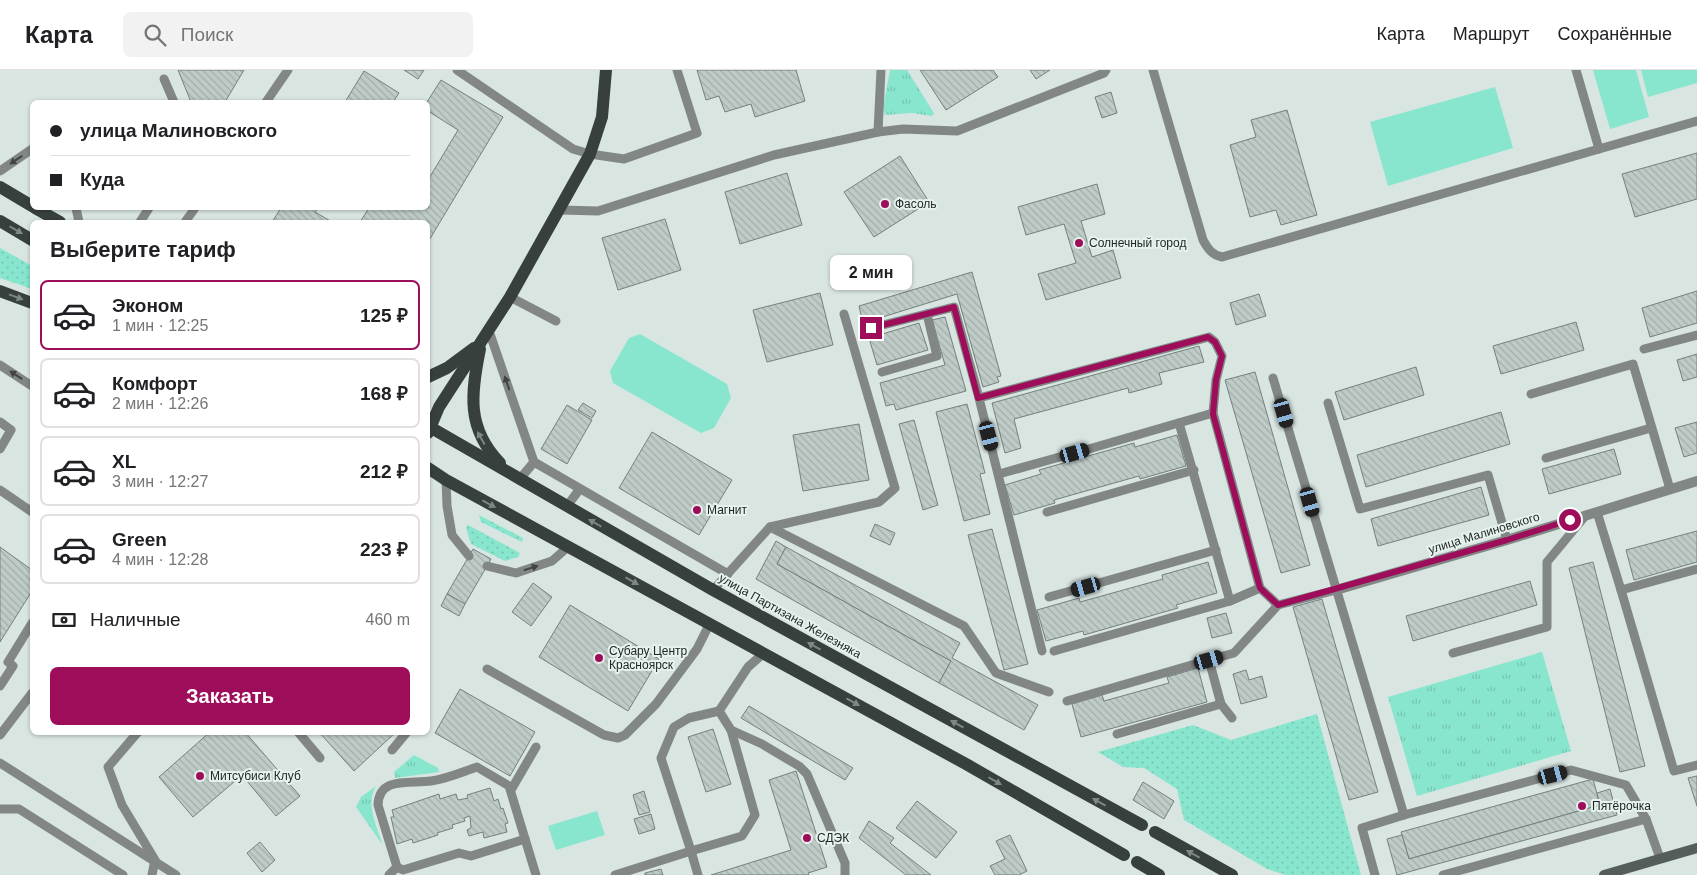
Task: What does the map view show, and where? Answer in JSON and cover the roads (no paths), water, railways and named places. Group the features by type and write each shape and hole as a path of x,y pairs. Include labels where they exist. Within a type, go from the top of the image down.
{"main road":[{"path":"430,427 439,407 510,297 561,210 590,154 602,118 606,70"},
{"path":"0,187 30,205"},
{"path":"39,210 57,220"},
{"path":"0,221 30,239"},
{"path":"0,291 30,302"},
{"path":"430,376 447,368 485,336"},
{"path":"485,336 473,392 477,430 488,451 516,478"},
{"name":"улица Партизана Железняка","path":"430,430 714,590 1142,825"},
{"path":"430,469 446,480 966,764 1124,855"},
{"path":"1155,832 1232,875"},
{"path":"1604,875 1697,848"},
{"path":"1137,862 1159,875"}],"street":[{"name":"улица Малиновского","path":"1336,590 1507,540 1697,481"}],"lane":[{"path":"267,100 288,70"},
{"path":"457,70 573,149 590,154 624,159 697,133 677,70"},
{"path":"878,132 881,70"},
{"path":"561,210 598,211 774,155 878,132 903,129 957,131 1104,73 1106,70"},
{"path":"1153,70 1203,240 1207,248 1215,256 1222,257 1697,121"},
{"path":"1576,70 1600,150"},
{"path":"164,79 173,100"},
{"path":"0,171 30,150"},
{"path":"510,297 556,321"},
{"path":"871,328 954,307 999,474 1042,651"},
{"path":"714,590 770,527 879,502 895,488 844,314"},
{"path":"882,372 937,356 927,314"},
{"path":"1644,349 1697,335"},
{"path":"485,336 534,462 579,490 728,574"},
{"path":"978,398 1208,337 1215,342 1222,356 1216,380 1213,414 1260,588 1278,605"},
{"path":"1531,394 1633,364 1670,489"},
{"path":"0,365 30,385"},
{"path":"1273,378 1404,814"},
{"path":"1328,403 1360,509 1488,475 1507,540"},
{"path":"1075,453 1213,414"},
{"path":"0,422 11,430 0,449"},
{"path":"1179,423 1230,601"},
{"path":"1546,458 1651,428"},
{"path":"999,474 1063,456"},
{"path":"516,478 534,462"},
{"path":"1047,512 1194,470"},
{"path":"446,480 447,506 452,535 469,556"},
{"path":"0,490 30,511"},
{"path":"567,506 579,490"},
{"path":"1597,512 1622,590 1674,772 1697,765"},
{"path":"1453,653 1547,627 1547,562 1586,515"},
{"path":"770,527 964,626 996,673 1049,692"},
{"path":"487,566 516,573 552,561 569,546"},
{"path":"1049,597 1216,550"},
{"path":"1622,590 1697,569"},
{"path":"1054,651 1230,601 1260,588"},
{"path":"1067,701 1234,653 1278,605 1336,590"},
{"path":"487,669 604,735 618,738 625,735 656,704 697,649 710,623"},
{"path":"0,686 14,666 8,662 30,626"},
{"path":"698,875 661,758 674,727 689,718 719,711 748,667 764,653"},
{"path":"1209,660 1221,704 1232,718"},
{"path":"0,735 30,696"},
{"path":"1117,734 1221,704"},
{"path":"615,875 742,836 755,815 731,730 719,711"},
{"path":"731,730 762,744 800,766 807,774 845,863 845,875"},
{"path":"135,735 108,767 122,805 155,860 152,875"},
{"path":"301,735 320,758"},
{"path":"392,750 405,735"},
{"path":"511,790 536,747"},
{"path":"0,763 176,875"},
{"path":"525,839 470,856 459,853 403,870 397,867 378,805 378,796 384,787 403,781 431,781 477,767 509,786 536,875"},
{"path":"1375,875 1362,828 1404,814 1571,770 1626,785 1646,819 1660,858"},
{"path":"0,809 20,809 123,875"},
{"path":"1443,875 1646,819"},
{"path":"389,875 397,867"}],"place":[{"name":"Фасоль","path":"885,204"},
{"name":"Солнечный город","path":"1079,243"},
{"name":"Магнит","path":"697,510"},
{"name":"Субару Центр Красноярск","path":"599,658"},
{"name":"Митсубиси Клуб","path":"200,776"},
{"name":"Пятёрочка","path":"1582,806"},
{"name":"СДЭК","path":"807,838"}]}
